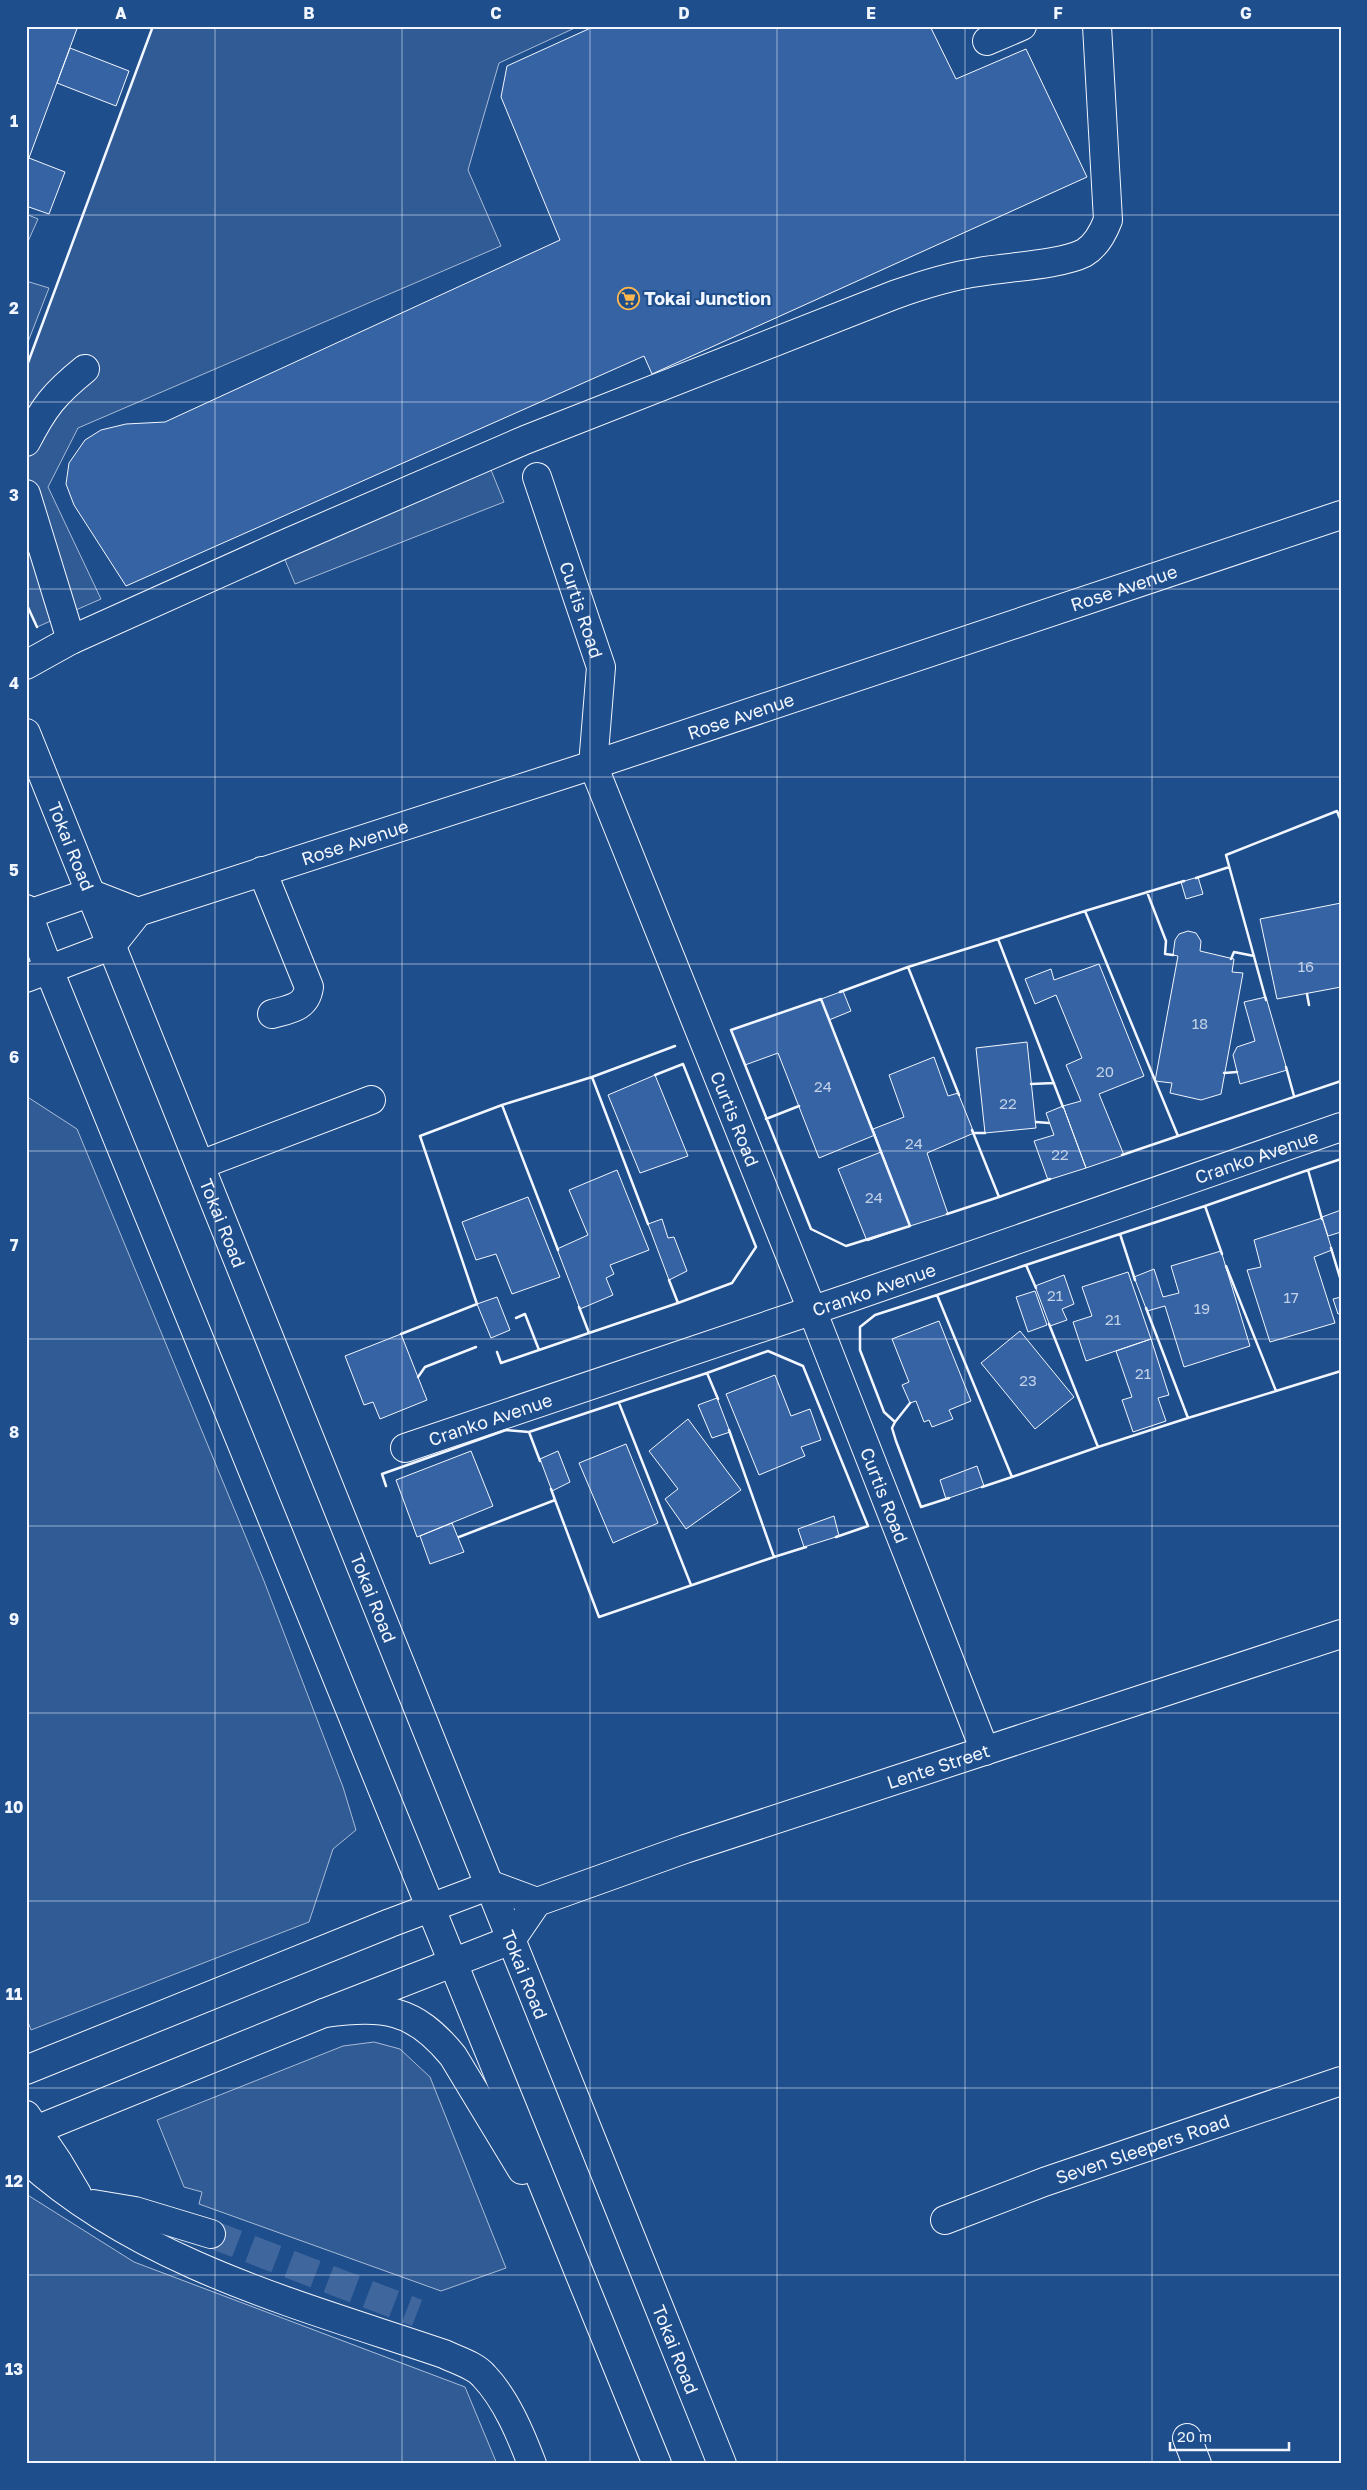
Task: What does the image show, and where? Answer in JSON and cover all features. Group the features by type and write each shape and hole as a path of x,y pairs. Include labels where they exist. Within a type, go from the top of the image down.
{"street":[{"path":"987,41 1022,26"},
{"path":"26,665 71,640 289,542 525,440 894,295 927,283 1041,263 1084,253 1100,238 1108,220 1098,26"},
{"path":"26,442 40,416 59,390 85,370"},
{"name":"Curtis Road","path":"537,477 601,667 593,765 812,1310 985,1751"},
{"path":"26,494 71,640"},
{"name":"Rose Avenue","path":"138,912 593,765 1341,515"},
{"name":"Tokai Road","path":"26,734 491,1885 722,2464"},
{"path":"262,871 309,988 307,998 301,1006 272,1014"},
{"path":"38,974 111,946 138,912 89,892 27,913 38,974 430,1909 657,2464"},
{"path":"200,1165 371,1100"},
{"name":"Cranko Avenue","path":"405,1448 812,1310 1341,1126"},
{"name":"Lente Street","path":"537,1902 685,1849 1341,1634"},
{"path":"26,2070 491,1885 537,1902 512,1940 30,2126 58,2162 81,2202"},
{"path":"324,2013 363,2009 390,2011 419,2022 441,2042 469,2080 574,2258"},
{"name":"Seven Sleepers Road","path":"945,2220 1044,2182 1341,2082"},
{"path":"26,2159 81,2202 138,2238 200,2267 264,2292 444,2354 468,2365 484,2375 503,2403 532,2464"},
{"path":"81,2202 135,2211 211,2234"},
{"path":"1187,2438 1197,2464"}],"shaded area":[{"path":"153,26 579,26 499,63 468,170 501,246 78,428 48,487 101,599 37,627 26,603 26,368"},
{"path":"26,214 38,219 26,246"},
{"path":"26,281 49,288 26,347"},
{"path":"489,465 504,502 295,584 283,555"},
{"path":"26,1096 77,1129 264,1581 343,1787 356,1830 333,1849 309,1922 31,2030 26,2016"},
{"path":"374,2042 400,2049 430,2077 506,2268 441,2291 199,2204 202,2192 184,2187 157,2120 343,2046"},
{"path":"26,2194 134,2262 465,2387 497,2464 26,2464"}],"building":[{"path":"26,26 78,26 26,166"},
{"name":"Tokai Junction","path":"595,26 930,26 956,79 1026,49 1087,177 652,374 644,356 126,586 74,505 66,484 69,463 85,440 101,430 126,424 165,422 560,240 501,97 507,66"},
{"path":"70,48 129,71 116,106 57,83"},
{"path":"29,158 65,172 49,214 26,206 26,166"},
{"path":"1198,877 1203,894 1186,899 1181,882"},
{"path":"1341,903 1341,987 1277,999 1260,919"},
{"path":"1188,931 1196,933 1201,941 1200,951 1234,959 1232,972 1243,973 1221,1094 1201,1100 1170,1093 1172,1083 1155,1081 1178,956 1173,955 1175,940 1179,934"},
{"path":"1099,964 1144,1076 1099,1094 1124,1155 1086,1168 1063,1106 1081,1101 1066,1065 1082,1058 1056,995 1035,1004 1025,979 1051,969 1054,980"},
{"path":"843,991 851,1011 829,1020 821,999"},
{"path":"1266,997 1287,1070 1240,1084 1233,1055 1237,1047 1255,1041 1244,1002"},
{"path":"821,999 875,1135 819,1158 778,1053 745,1065 731,1030"},
{"path":"1027,1042 1036,1128 985,1133 976,1048"},
{"path":"934,1057 948,1096 958,1093 974,1133 927,1153 948,1214 910,1226 873,1129 904,1117 889,1075"},
{"path":"655,1075 688,1156 640,1173 608,1095"},
{"path":"1063,1106 1086,1168 1048,1180 1034,1141 1054,1135 1046,1113"},
{"path":"881,1152 910,1226 867,1241 838,1169"},
{"path":"617,1170 649,1250 610,1265 614,1274 606,1278 613,1295 580,1309 557,1249 588,1235 569,1190"},
{"path":"528,1197 560,1277 512,1294 496,1254 476,1260 462,1222"},
{"path":"1341,1210 1341,1232 1328,1236 1322,1217"},
{"path":"1322,1218 1332,1250 1314,1257 1335,1323 1270,1342 1247,1270 1261,1267 1254,1240"},
{"path":"662,1219 668,1238 674,1237 687,1271 669,1280 648,1224"},
{"path":"1221,1251 1250,1346 1184,1367 1165,1306 1147,1311 1134,1277 1154,1269 1163,1297 1179,1293 1171,1266"},
{"path":"1128,1272 1151,1339 1086,1361 1073,1322 1092,1316 1082,1287"},
{"path":"1064,1275 1074,1304 1062,1309 1067,1320 1050,1326 1035,1286"},
{"path":"1035,1291 1047,1325 1028,1332 1016,1297"},
{"path":"497,1297 510,1330 491,1338 477,1304"},
{"path":"1341,1297 1341,1313 1338,1314 1333,1299"},
{"path":"939,1321 971,1401 949,1410 953,1419 932,1427 929,1420 924,1422 916,1401 910,1403 902,1385 909,1382 892,1339"},
{"path":"1020,1331 1074,1397 1035,1429 981,1363"},
{"path":"401,1334 427,1400 380,1419 373,1402 364,1405 345,1356"},
{"path":"1151,1339 1169,1395 1158,1398 1166,1421 1133,1432 1122,1400 1132,1397 1116,1351"},
{"path":"775,1375 791,1416 810,1409 821,1440 801,1447 805,1456 759,1475 726,1394"},
{"path":"717,1398 730,1432 712,1438 698,1405"},
{"path":"688,1419 741,1490 686,1529 665,1499 678,1489 649,1451"},
{"path":"626,1444 658,1523 613,1543 579,1463"},
{"path":"471,1451 493,1506 417,1537 396,1480"},
{"path":"558,1451 570,1482 552,1491 540,1459"},
{"path":"977,1466 984,1486 946,1499 940,1480"},
{"path":"834,1516 839,1536 804,1547 798,1529"},
{"path":"452,1523 464,1552 430,1564 420,1536"}],"tunnel":[{"path":"211,2234 417,2313"}],"wall":[{"path":"26,368 153,26"},
{"path":"26,603 37,627"},
{"path":"1266,1000 1226,855 1337,811 1341,821"},
{"path":"1196,878 1229,867"},
{"path":"1085,911 1184,881"},
{"path":"1147,892 1166,941 1165,954 1173,955"},
{"path":"998,939 1085,911 1178,1136 1122,1155"},
{"path":"908,967 998,939 1063,1107"},
{"path":"1231,959 1234,952 1254,956"},
{"path":"840,992 908,967 959,1095"},
{"path":"1307,994 1309,1005"},
{"path":"821,999 910,1226 846,1246 811,1229 731,1030 821,999"},
{"path":"592,1077 675,1046"},
{"path":"655,1075 683,1064 756,1247 732,1283 678,1303"},
{"path":"1286,1067 1294,1096"},
{"path":"1224,1073 1237,1072"},
{"path":"401,1334 477,1304 420,1136 502,1105 592,1077 648,1224"},
{"path":"1178,1136 1341,1081"},
{"path":"1031,1084 1054,1083"},
{"path":"502,1105 558,1250"},
{"path":"766,1119 799,1106"},
{"path":"1036,1122 1049,1123"},
{"path":"947,1214 999,1197 972,1130"},
{"path":"974,1133 985,1133"},
{"path":"1322,1219 1308,1170 1341,1159"},
{"path":"1222,1254 1205,1206 1308,1170"},
{"path":"999,1197 1050,1179"},
{"path":"1135,1280 1120,1234 1205,1206"},
{"path":"1036,1288 1026,1265 1120,1234"},
{"path":"1331,1248 1341,1281"},
{"path":"1026,1265 937,1295 1012,1477 1098,1447"},
{"path":"1226,1266 1276,1391 1341,1371"},
{"path":"589,1333 678,1303 669,1280"},
{"path":"937,1295 875,1315 860,1327 860,1350 884,1412 895,1422 892,1428 921,1507 949,1498"},
{"path":"539,1350 589,1333 579,1307"},
{"path":"1146,1308 1188,1418 1276,1391"},
{"path":"497,1352 501,1363 539,1350 525,1314 516,1318"},
{"path":"1049,1324 1098,1447 1188,1418"},
{"path":"418,1377 425,1367 476,1347"},
{"path":"707,1373 768,1351 803,1366 868,1526 836,1537"},
{"path":"529,1432 707,1373 718,1399"},
{"path":"619,1403 691,1585"},
{"path":"895,1422 910,1403"},
{"path":"386,1486 382,1474 506,1430 529,1432 540,1461"},
{"path":"729,1430 774,1557 806,1547"},
{"path":"982,1487 1012,1477"},
{"path":"459,1537 555,1500 551,1489"},
{"path":"555,1500 599,1617 774,1557"}],"place":[{"name":"Tokai Junction","path":"628,298"}]}
